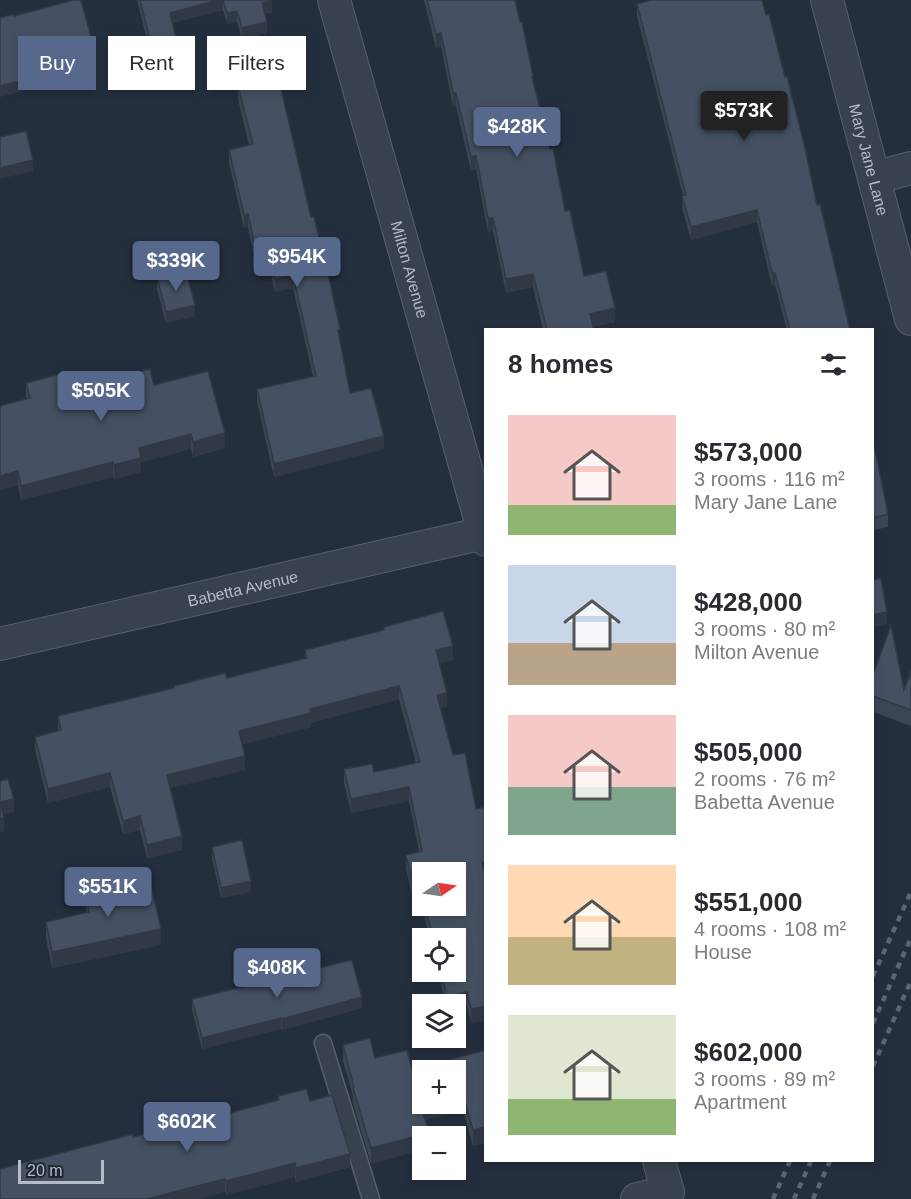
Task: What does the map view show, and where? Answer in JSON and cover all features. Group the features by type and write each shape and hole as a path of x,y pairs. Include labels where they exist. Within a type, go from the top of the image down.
{"street":[{"name":"Milton Avenue","path":"334,0 484,533"},
{"name":"Mary Jane Lane","path":"827,0 911,319"},
{"path":"874,178 911,168"},
{"name":"Babetta Avenue","path":"0,644 484,537"},
{"path":"637,1199 668,1192 659,1162"}],"lane":[{"path":"323,1043 371,1199"}],"building":[{"path":"81,0 91,36 18,36 18,81 0,86 0,18 14,14 14,16"},
{"path":"140,0 218,0 170,13 176,36 149,36"},
{"path":"223,0 272,0 262,3 267,22 242,28 237,11 227,13"},
{"path":"427,0 515,0 550,149 553,148 565,211 570,210 584,276 606,271 615,308 590,314 594,328 546,328 533,274 506,279 493,218 488,218 476,156 471,157 456,93 453,93 441,33 436,34"},
{"path":"651,0 762,0 766,15 769,14 785,77 787,76 817,205 820,204 850,328 789,328 775,273 772,273 757,210 691,227 682,196 686,195 637,4"},
{"path":"239,90 281,90 311,217 314,217 331,287 350,393 371,388 384,436 274,464 257,389 316,376 293,275 275,279 268,249 256,251 248,214 244,215 229,150 253,144"},
{"path":"26,131 33,160 0,168 0,137"},
{"path":"186,271 195,305 166,312 157,278"},
{"path":"150,369 154,385 208,371 225,433 193,442 191,434 139,448 141,458 114,465 113,462 21,486 18,471 0,476 0,406 30,398 26,383 68,372 72,389"},
{"path":"874,444 888,514 874,518"},
{"path":"881,578 887,612 874,615 874,580"},
{"path":"443,611 453,646 436,650 447,693 437,695 453,755 465,753 476,809 484,807 484,862 482,862 484,871 484,1006 471,1009 467,992 446,994 443,982 466,982 466,928 430,928 427,916 466,916 466,862 412,862 412,880 406,855 422,851 409,787 351,799 344,769 372,764 374,772 420,762 399,686 310,709 311,713 239,731 245,756 167,775 182,836 147,845 140,816 123,821 110,773 48,789 35,737 61,730 58,716 174,688 174,686 225,673 227,678 307,658 305,650 384,630 384,627"},
{"path":"891,625 904,690 911,671 911,710 874,696 874,672"},
{"path":"8,779 14,799 0,802 0,781"},
{"path":"0,802 4,818 0,819"},
{"path":"242,840 251,881 221,888 212,847"},
{"path":"150,880 161,929 52,952 46,922 89,912 86,894"},
{"path":"352,960 362,997 202,1038 192,999"},
{"path":"370,1038 375,1058 407,1050 412,1070 412,1114 424,1114 427,1126 412,1126 412,1137 371,1148 343,1045"},
{"path":"484,1051 484,1127 473,1130 466,1106 466,1060 449,1060"},
{"path":"306,1089 310,1101 332,1095 350,1154 296,1168 295,1163 147,1199 0,1199 0,1169 133,1134 133,1137 179,1125 175,1113 198,1106 202,1120 279,1100 278,1096"}],"railway":[{"path":"874,974 911,892"},
{"path":"874,1021 911,938"},
{"path":"874,1064 911,981"},
{"path":"773,1199 790,1162"},
{"path":"794,1199 811,1162"},
{"path":"813,1199 830,1162"}]}
